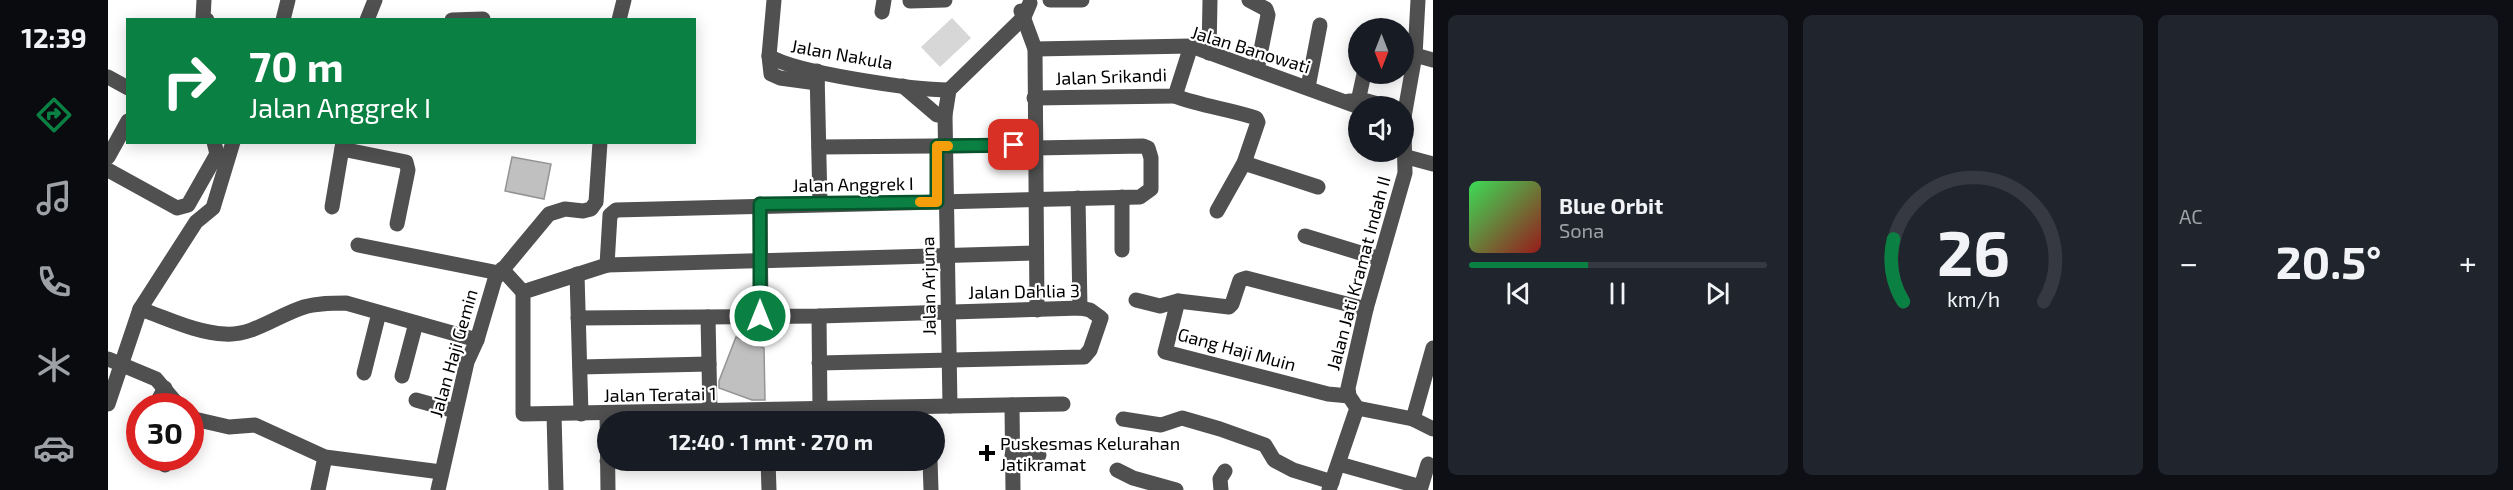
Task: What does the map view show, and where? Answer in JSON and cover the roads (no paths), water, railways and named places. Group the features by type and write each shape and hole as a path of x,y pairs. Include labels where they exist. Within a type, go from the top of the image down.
{"street":[{"path":"203,18 204,0"},
{"path":"284,18 288,0"},
{"path":"368,18 375,0"},
{"path":"620,18 624,0"},
{"name":"Jalan Nakula","path":"774,0 769,56 771,74 780,78 817,77 945,90"},
{"path":"910,1 945,0"},
{"path":"1050,0 1082,0"},
{"path":"1209,53 1210,0"},
{"path":"1250,0 1266,9 1268,15 1257,70"},
{"path":"1407,96 1415,55 1418,0"},
{"path":"1027,8 1035,49 1037,309"},
{"path":"945,90 1027,8"},
{"path":"1308,87 1320,25"},
{"name":"Jalan Banowati","path":"1035,49 1191,46 1348,101"},
{"name":"Jalan Srikandi","path":"1034,98 1175,96 1191,46"},
{"path":"1415,55 1433,60"},
{"path":"108,77 126,87"},
{"path":"817,77 820,204"},
{"name":"Jalan Nakula","path":"903,86 941,115"},
{"name":"Jalan Arjuna","path":"945,90 941,115 941,202 946,256 950,406"},
{"path":"1175,96 1196,104 1256,118 1258,126 1244,163 1217,211"},
{"path":"108,157 126,125"},
{"path":"108,170 177,208 183,208 188,205 217,154 214,144"},
{"path":"108,404 115,361 140,309 196,222 213,208 232,144"},
{"name":"Jalan Haji Gemin","path":"438,490 467,362 477,339 490,290 500,271 549,214 565,209 583,211 591,209 597,202 600,144"},
{"path":"332,207 342,146 406,162 408,170 397,224"},
{"path":"819,147 1035,146"},
{"name":"Jalan Anggrek I","path":"608,265 610,215 616,210 760,204 1140,197 1151,189 1151,158 1148,148 1143,146 1035,146"},
{"path":"1414,159 1433,164"},
{"name":"Jalan Jati Kramat Indah II","path":"1331,486 1339,464 1353,402 1352,364 1380,259 1398,204 1406,162"},
{"path":"1244,163 1318,187"},
{"path":"1122,197 1122,250"},
{"path":"1078,198 1080,308"},
{"path":"760,204 760,316"},
{"path":"1305,236 1380,259"},
{"path":"358,245 500,271 523,292 608,265 1036,253"},
{"path":"577,274 581,414"},
{"path":"1136,300 1160,306 1178,301 1228,307 1232,304 1240,280 1246,278 1366,309"},
{"name":"Jalan Teratai 1","path":"523,292 523,414 597,414"},
{"name":"Gang Haji Muin","path":"1178,301 1165,352 1353,402"},
{"path":"140,309 196,329 225,334 241,332 304,308 325,303 346,303 477,339"},
{"name":"Jalan Dahlia 3","path":"578,318 819,316 1080,308 1090,309 1101,318 1090,350 1084,357 949,360"},
{"path":"364,373 379,313"},
{"path":"819,316 820,410"},
{"path":"708,317 710,411"},
{"path":"402,376 416,323"},
{"path":"1413,419 1433,348"},
{"path":"819,363 949,360"},
{"path":"115,361 156,380 169,393"},
{"path":"579,367 709,364"},
{"path":"162,393 165,388"},
{"path":"416,400 455,411"},
{"path":"1353,402 1413,419 1433,429"},
{"name":"Jalan Teratai 1","path":"937,411 950,406 1063,404"},
{"path":"1012,405 1013,490"},
{"name":"Jalan Teratai 1","path":"812,411 847,411"},
{"path":"554,414 556,490"},
{"path":"1123,419 1161,425 1182,418 1220,429 1265,445 1274,460 1331,486"},
{"path":"204,421 229,427 255,425 325,457 441,472"},
{"path":"1012,455 1039,455"},
{"path":"318,490 325,457"},
{"path":"1339,464 1421,487 1428,464"},
{"path":"1117,470 1133,478 1176,490"},
{"path":"608,471 608,490"},
{"path":"768,471 769,490"},
{"path":"930,471 931,490"},
{"path":"1221,490 1220,479 1225,471"}],"place":[{"name":"Puskesmas Kelurahan Jatikramat","path":"987,453"}]}
